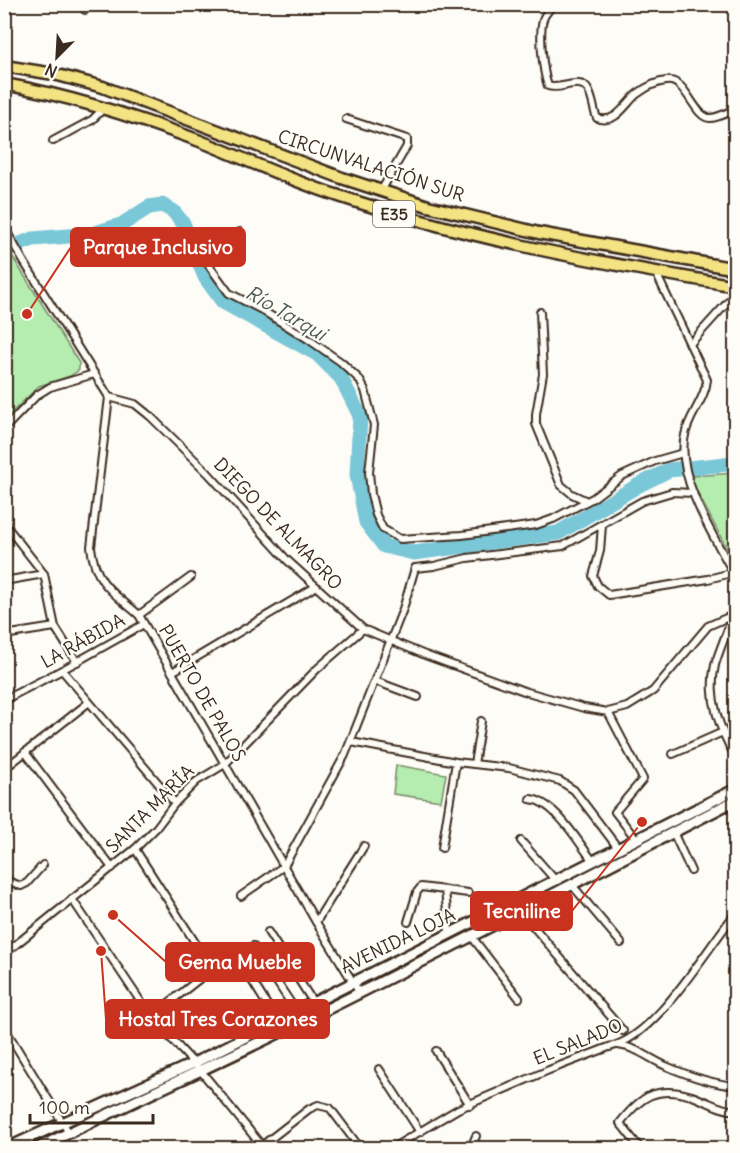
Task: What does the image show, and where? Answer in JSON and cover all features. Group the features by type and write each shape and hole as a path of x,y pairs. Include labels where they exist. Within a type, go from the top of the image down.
{"highway":[{"name":"CIRCUNVALACIÓN SUR","path":"4,66 54,74 103,87 342,178 428,206 539,233 735,269"},
{"name":"CIRCUNVALACIÓN SUR","path":"4,84 40,90 104,108 199,141 336,195 421,223 544,252 735,286"}],"main road":[{"name":"AVENIDA LOJA","path":"6,1148 194,1063 735,789"},
{"name":"AVENIDA LOJA","path":"38,1149 472,937 735,800"}],"street":[{"path":"553,4 544,17 543,25 542,44 548,86 554,88 578,83 585,85 589,90 597,118 603,120 615,116 635,95 647,87 671,80 678,84 704,117 711,118 735,109"},
{"path":"53,141 92,120 104,108"},
{"path":"346,119 407,139 407,146 381,191"},
{"path":"4,227 109,397"},
{"path":"240,232 211,246 206,251 206,257 229,293 261,309 341,362 359,379 365,390 374,425 369,472 376,515 383,529 400,539 413,540 473,534 536,525 553,519 587,501 622,476 655,461 683,453"},
{"path":"656,273 707,380 706,391 685,431 683,453 693,493 706,523 734,572 735,580"},
{"path":"690,344 735,293"},
{"path":"540,312 543,374 536,424 561,485 587,501"},
{"path":"4,429 43,391 94,374"},
{"name":"DIEGO DE ALMAGRO","path":"109,397 135,404 150,416 208,473 287,560 363,629 425,655 524,691 584,708 608,712"},
{"name":"PUERTO DE PALOS","path":"109,397 91,547 93,563 99,578 110,591 140,615 316,922 360,992"},
{"path":"241,896 284,866 351,742 403,609 415,568 467,558 563,546 602,525 624,509 642,501 672,492 693,493"},
{"path":"4,522 44,574 55,627 77,662"},
{"path":"602,525 600,550 593,576 597,586 609,595 708,579 734,572"},
{"path":"4,581 44,574"},
{"path":"140,615 191,577"},
{"path":"172,672 315,587"},
{"path":"735,603 715,665 712,683 715,711 735,758"},
{"path":"636,839 615,812 642,779 608,712 627,707 653,691 702,631 714,622 733,615"},
{"name":"LA RÁBIDA","path":"4,700 144,624"},
{"path":"4,636 55,627"},
{"name":"SANTA MARÍA","path":"4,954 135,849 197,781 225,764 317,669 363,629"},
{"path":"62,670 175,803"},
{"path":"375,681 418,697"},
{"path":"4,769 88,703"},
{"path":"474,764 481,721"},
{"path":"673,754 723,732"},
{"path":"351,742 456,762 509,768 560,781 579,795 618,848"},
{"path":"25,752 112,868"},
{"path":"442,848 456,762"},
{"path":"530,800 544,802 551,808 593,861"},
{"path":"673,832 691,871"},
{"path":"521,841 556,881"},
{"path":"316,922 364,846"},
{"path":"135,849 207,961 208,969 203,976 151,1017"},
{"path":"4,876 10,882 21,886 27,883 43,865"},
{"path":"572,885 621,943"},
{"path":"408,922 417,892 421,887 468,893"},
{"path":"445,890 450,933"},
{"path":"72,899 151,1017 201,1071 260,1147 309,1109 318,1106 330,1108 360,1149"},
{"path":"520,911 623,1031"},
{"name":"EL SALADO","path":"392,1149 458,1109 549,1070 618,1045 636,1034 657,1016 735,913"},
{"path":"268,932 313,1002"},
{"path":"472,937 519,998"},
{"path":"253,946 296,1011"},
{"path":"246,971 277,1021"},
{"path":"4,1028 69,1132"},
{"path":"618,1045 636,1050 666,1066 723,1085 735,1086"},
{"path":"436,1051 470,1105"},
{"path":"379,1069 420,1132"},
{"path":"640,1149 620,1123 630,1110 657,1091 690,1096 723,1110 735,1111"},
{"path":"471,1149 476,1136"}],"green space":[{"path":"12,256 79,363 79,370 70,376 39,386 5,419 4,262"},
{"path":"735,473 735,564 693,484 692,476"},
{"path":"396,765 446,774 441,801 393,794"}],"waterway":[{"name":"Río Tarqui","path":"4,250 33,239 92,234 121,225 149,207 162,205 173,211 183,223 205,277 223,302 317,354 341,378 360,416 357,475 366,522 384,546 414,553 558,533 669,470 736,463"}],"place":[{"name":"Parque Inclusivo","path":"27,314"},
{"name":"Tecniline","path":"642,822"},
{"name":"Gema Mueble","path":"113,915"},
{"name":"Hostal Tres Corazones","path":"101,951"}]}
